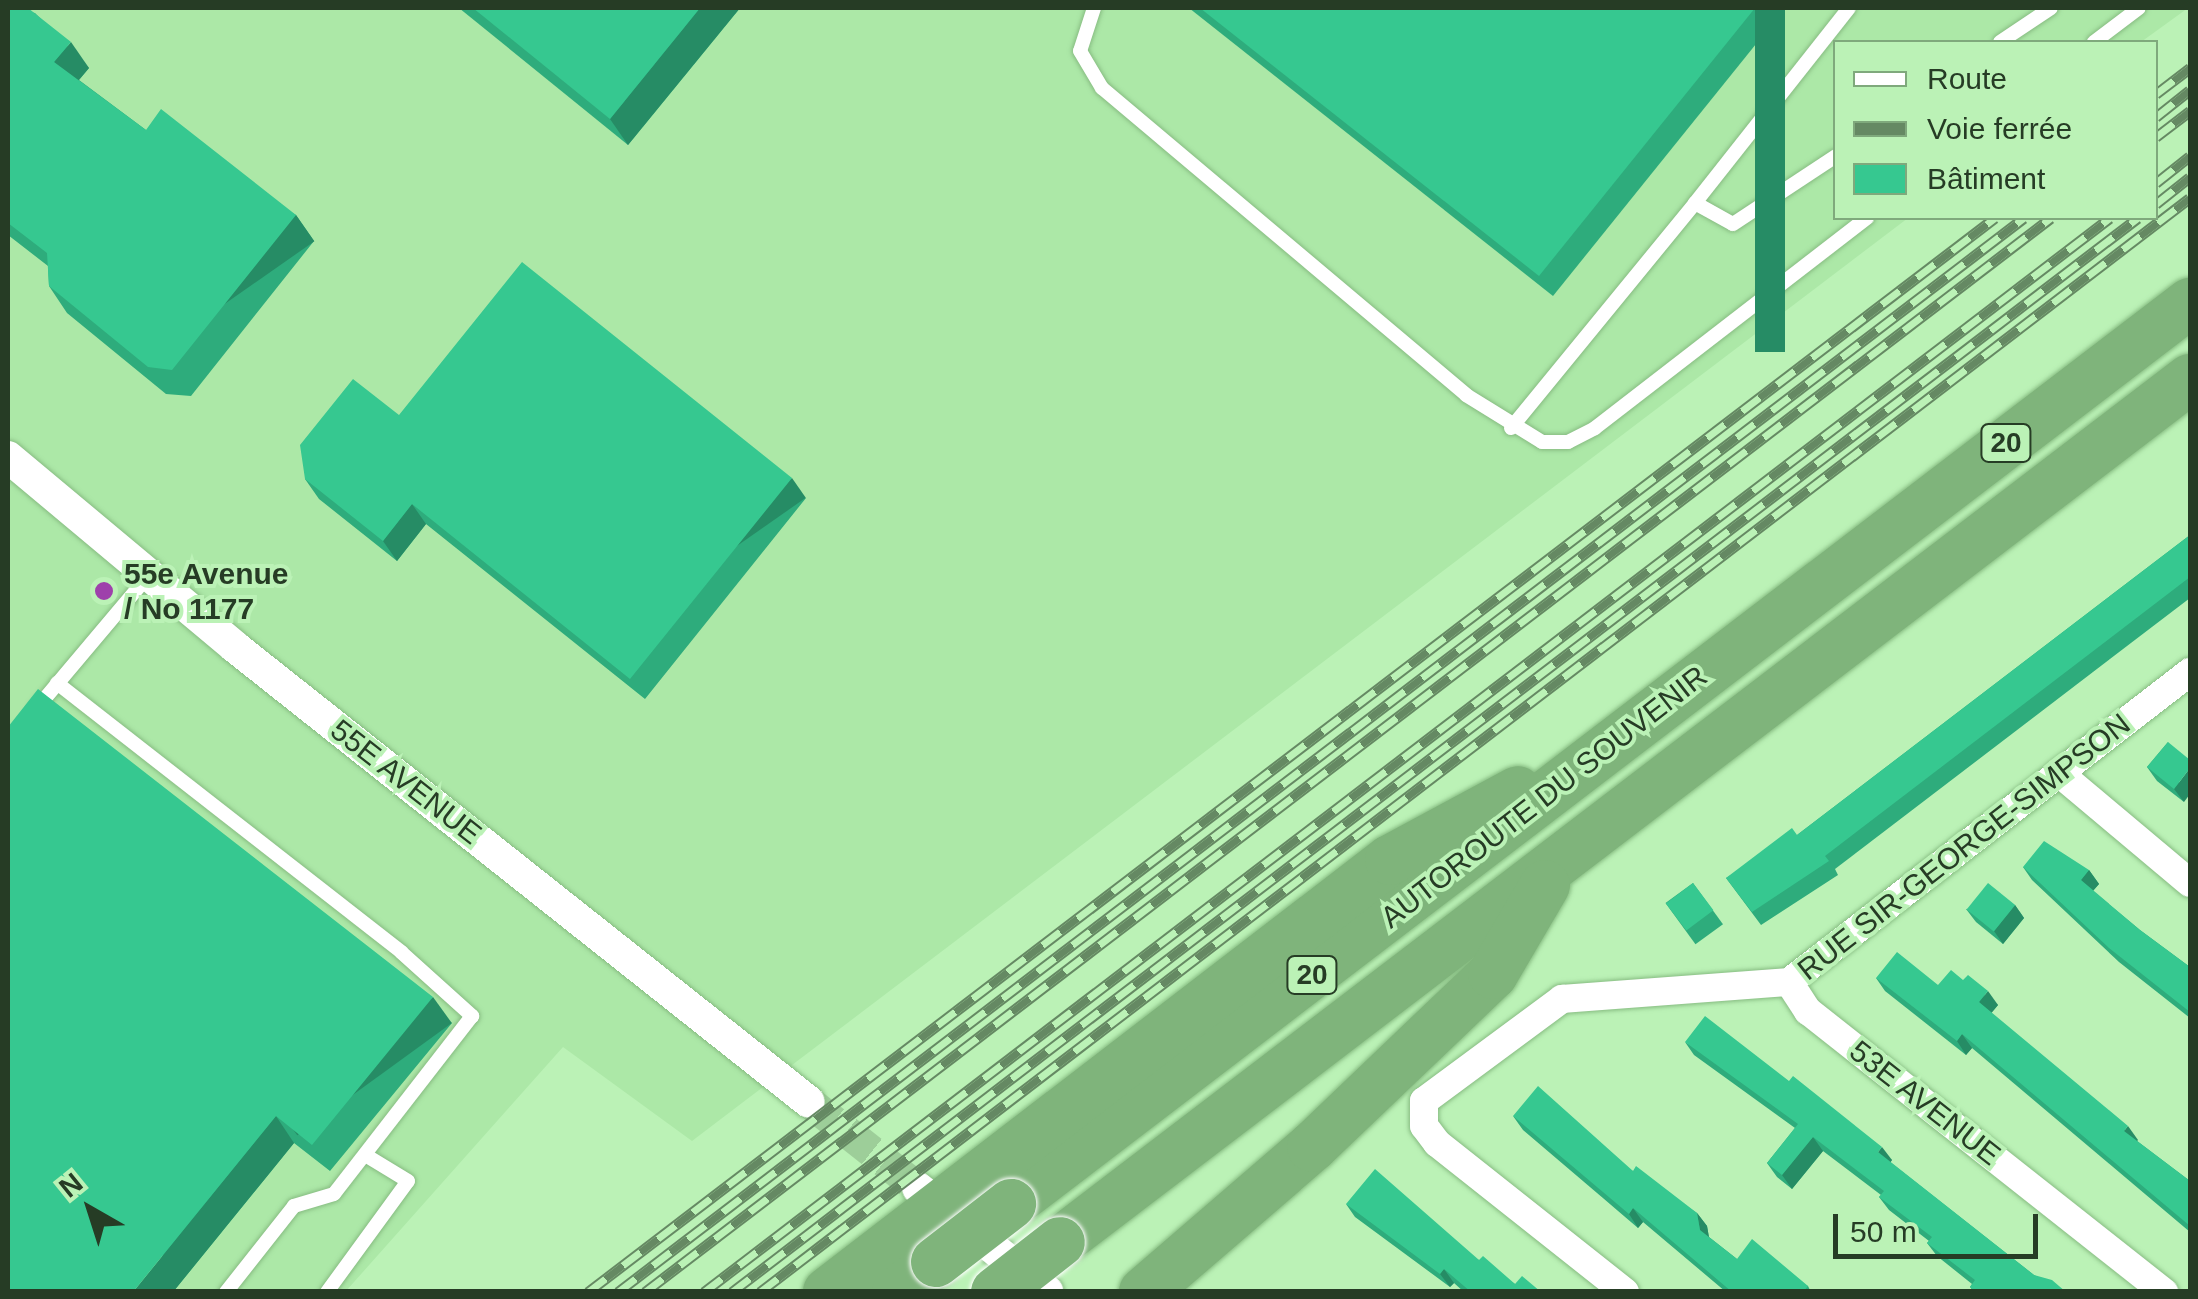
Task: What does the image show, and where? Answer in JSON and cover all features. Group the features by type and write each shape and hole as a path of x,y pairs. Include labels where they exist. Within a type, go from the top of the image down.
{"highway":[{"name":"AUTOROUTE DU SOUVENIR","path":"916,1277 2190,303"},
{"name":"AUTOROUTE DU SOUVENIR","path":"996,1292 2190,379"},
{"path":"828,1292 930,1197 1420,838 1613,746"},
{"path":"1144,1292 1312,1147 1493,974 1560,861"}],"street":[{"name":"55E AVENUE","path":"8,457 148,576 808,1102"},
{"name":"RUE SIR-GEORGE-SIMPSON","path":"1625,1292 1424,1126 1421,1108 1432,1093 1551,1003 1789,982 2190,672"},
{"path":"2058,773 2190,883"},
{"name":"53E AVENUE","path":"1789,982 1808,1011 2164,1292"},
{"path":"930,1197 1048,1292"}],"lane":[{"path":"1094,8 1080,51 1102,88 1512,428 1542,442 1581,436 1864,220"},
{"path":"1512,428 1849,8"},
{"path":"2003,40 2051,8"},
{"path":"2097,40 2139,8"},
{"path":"1696,203 1733,224 1833,158"},
{"path":"20,729 148,576"},
{"path":"58,683 401,952 472,1016 334,1194 294,1206 226,1292"},
{"path":"327,1292 408,1181 365,1154"}],"shaded area":[{"path":"8,8 2188,8 2144,40 1833,40 1833,220 1905,220 692,1141 563,1047 346,1291 8,1292"}],"building":[{"path":"8,8 28,8 71,42 54,62 146,130 161,109 296,215 172,370 148,367 49,286 47,253 8,223"},
{"path":"473,8 700,8 610,119"},
{"path":"1200,8 1755,8 1539,276"},
{"path":"522,262 792,478 630,679 412,504 383,541 305,479 300,445 353,379 399,415"},
{"path":"2190,535 2190,577 1825,856 1829,861 1752,912 1726,878 1792,828 1797,835"},
{"path":"38,689 433,997 312,1145 276,1116 133,1292 8,1292 8,727"},
{"path":"2168,742 2190,760 2190,768 2174,789 2147,767"},
{"path":"2044,841 2089,870 2081,880 2190,967 2190,1012 2109,948 2023,867"},
{"path":"1693,883 1713,910 1686,931 1666,903"},
{"path":"1988,883 2015,905 1994,931 1967,909"},
{"path":"1897,952 1938,985 1951,970 1963,980 1968,975 1988,991 1979,1002 2128,1126 2124,1131 2190,1181 2190,1226 1962,1034 1957,1041 1876,978"},
{"path":"1705,1016 1789,1081 1793,1076 1882,1147 1878,1152 2034,1275 2052,1280 2066,1292 1976,1292 1970,1287 1975,1280 1927,1243 1932,1237 1879,1197 1884,1191 1813,1137 1782,1175 1767,1163 1798,1124 1685,1042"},
{"path":"1538,1086 1633,1171 1636,1166 1697,1213 1700,1230 1737,1259 1752,1239 1808,1286 1803,1292 1732,1292 1633,1208 1629,1214 1513,1116"},
{"path":"1375,1169 1479,1260 1483,1256 1515,1284 1522,1276 1541,1292 1471,1292 1444,1269 1440,1274 1346,1204"}],"tunnel":[{"path":"809,1102 918,1188"}],"railway":[{"path":"2158,92 2190,68"},
{"path":"2158,115 2190,90"},
{"path":"2158,135 2190,111"},
{"path":"2158,181 2190,156"},
{"path":"2158,202 2190,177"},
{"path":"760,1292 2190,198"},
{"path":"588,1292 1992,220"},
{"path":"618,1292 2021,220"},
{"path":"645,1292 2048,220"},
{"path":"704,1292 2107,220"},
{"path":"732,1292 2135,220"}],"place":[{"name":"55e Avenue / No 1177","path":"104,591"}]}
